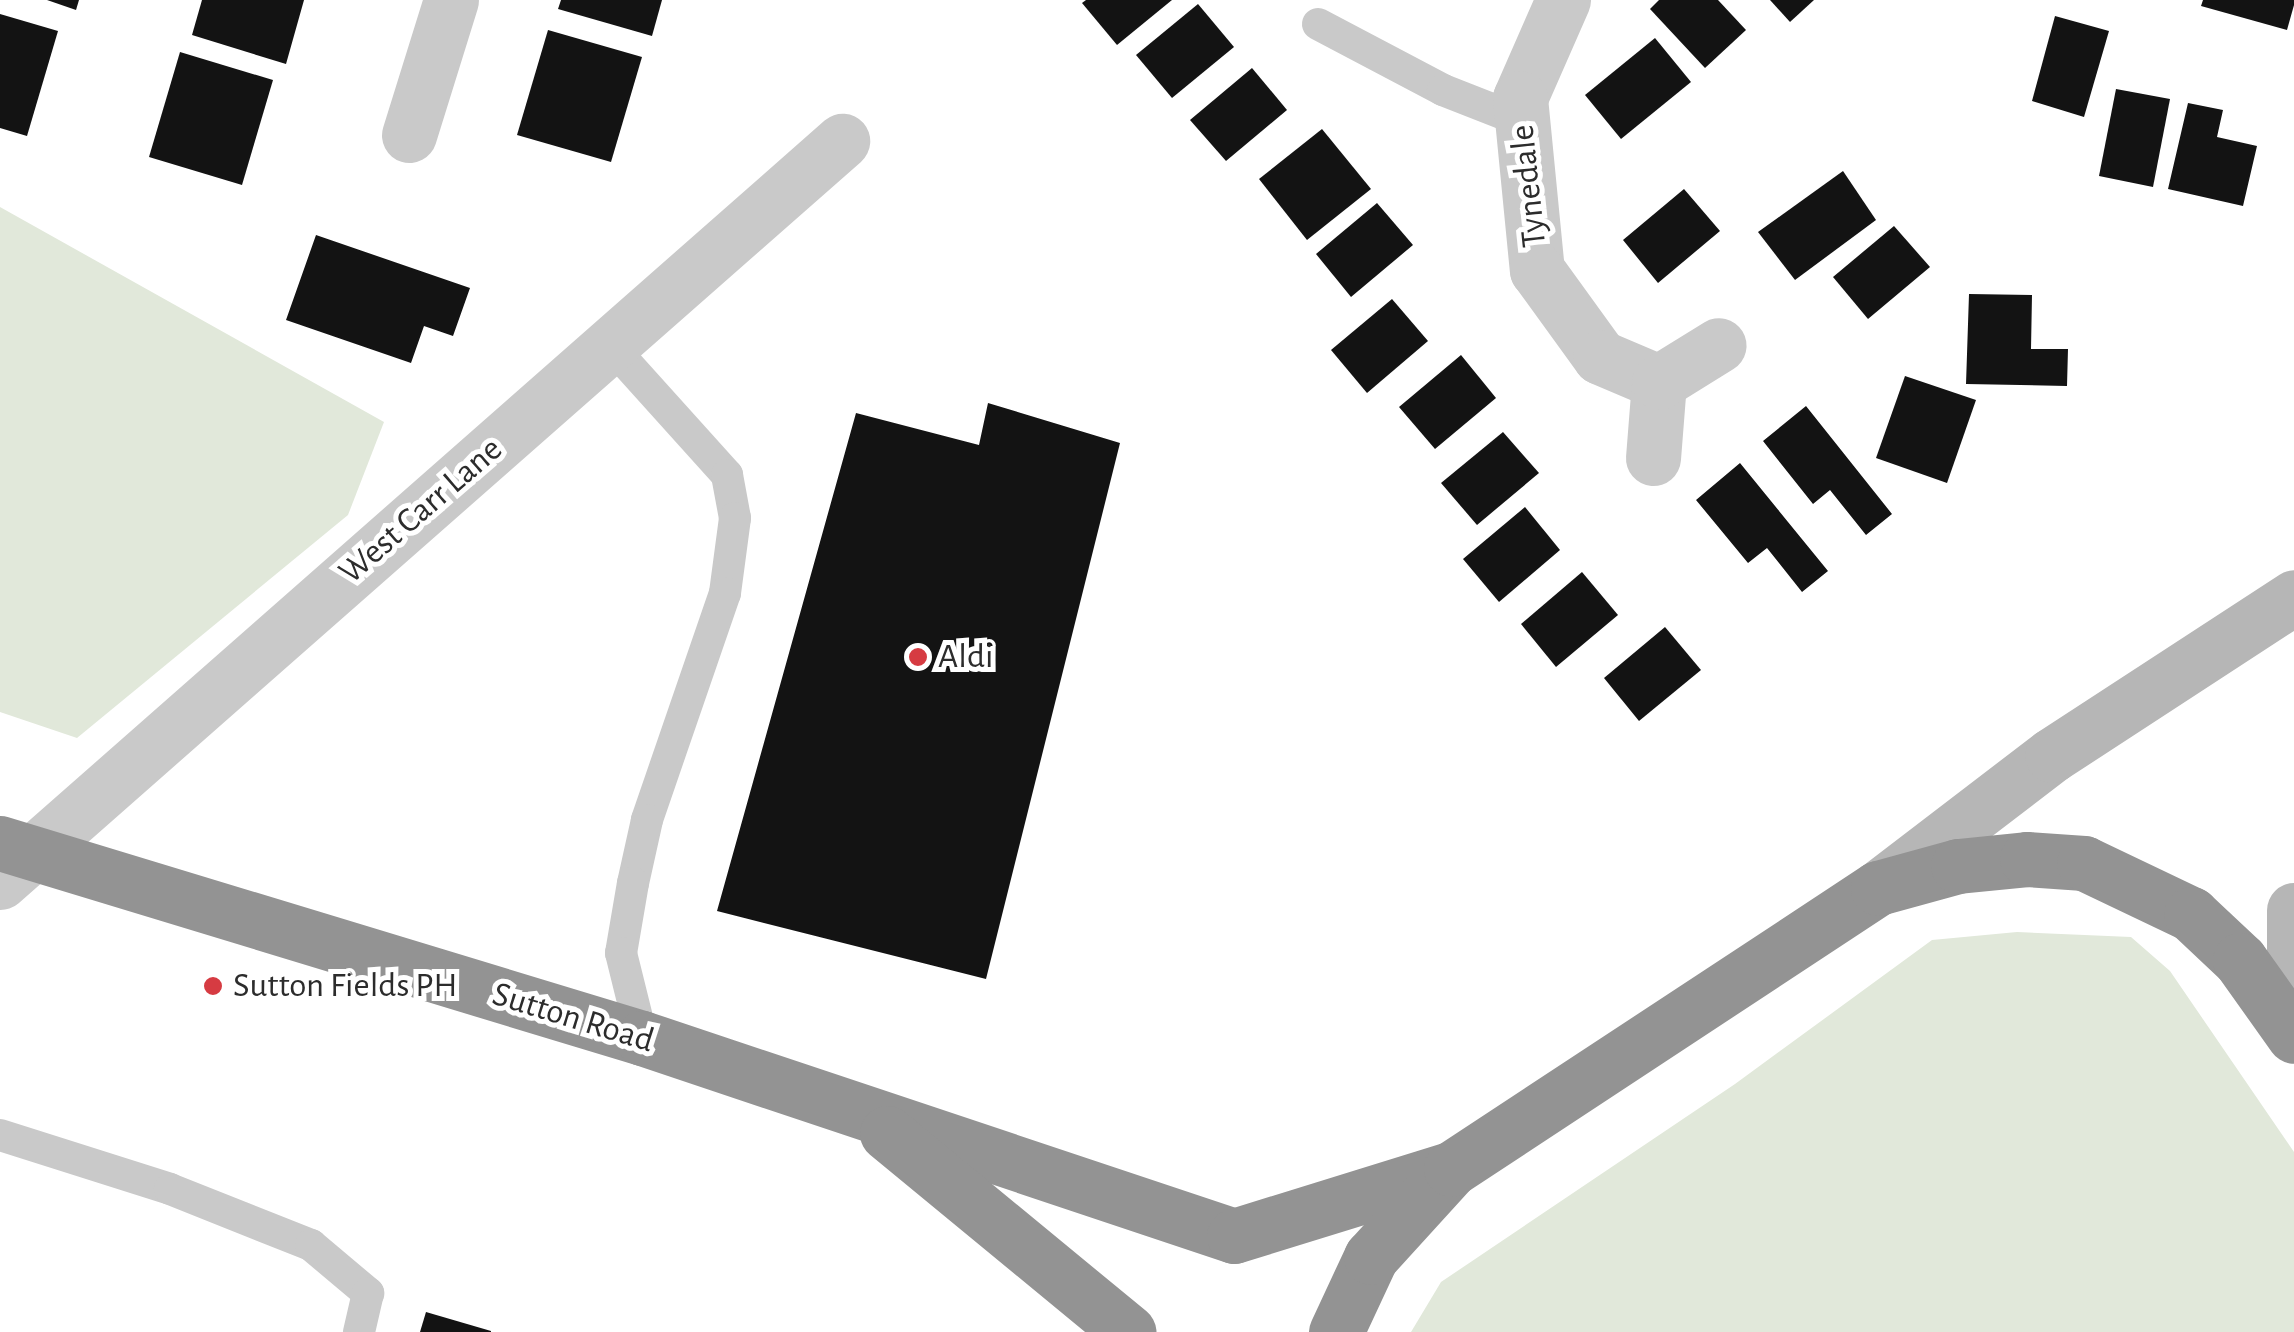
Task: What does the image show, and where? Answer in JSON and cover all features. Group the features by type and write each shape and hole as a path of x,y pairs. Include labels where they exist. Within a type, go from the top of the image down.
{"highway":[{"name":"Sutton Road","path":"11,859 642,1038 1234,1236 1451,1169"},
{"path":"1336,1332 1371,1257 1451,1169 1878,888 1958,866 2026,859 2084,863 2191,914 2240,960 2294,1036"},
{"path":"858,1110 1128,1332"}],"street":[{"path":"409,135 451,0"},
{"name":"Tynedale","path":"1563,0 1520,98 1538,270 1600,357 1660,382"},
{"name":"West Carr Lane","path":"11,859 842,141"},
{"path":"1653,458 1660,382 1718,345"},
{"path":"1878,888 2052,755 2294,597"},
{"path":"2294,910 2294,996"}],"lane":[{"path":"1318,24 1443,90 1522,121"},
{"path":"610,345 720,466 735,518 725,593 647,820 633,883 622,952 642,1038"},
{"path":"0,1134 170,1189 311,1245 368,1293 359,1332"}],"shaded area":[{"path":"0,207 384,422 348,515 77,738 0,712"},
{"path":"2017,932 2131,937 2170,971 2294,1152 2294,1332 1411,1332 1441,1282 1735,1084 1932,940"}],"building":[{"path":"47,0 79,0 76,10"},
{"path":"202,0 304,0 286,64 192,35"},
{"path":"561,0 662,0 652,36 558,9"},
{"path":"1172,0 1117,45 1082,3"},
{"path":"1659,0 1718,0 1746,30 1705,68 1650,9"},
{"path":"1770,0 1814,0 1790,22"},
{"path":"2203,0 2294,0 2294,5 2287,30 2201,6"},
{"path":"1198,4 1234,47 1172,98 1136,55"},
{"path":"0,14 58,31 27,136 0,128"},
{"path":"2055,16 2109,31 2084,117 2032,101"},
{"path":"548,30 642,57 611,162 517,135"},
{"path":"1655,38 1691,82 1621,139 1585,95"},
{"path":"180,52 273,80 242,185 149,157"},
{"path":"1252,68 1287,110 1226,161 1190,120"},
{"path":"2116,89 2170,99 2153,187 2099,176"},
{"path":"2188,103 2223,110 2217,137 2257,146 2243,206 2168,189"},
{"path":"1322,129 1371,189 1307,240 1259,179"},
{"path":"1843,171 1876,220 1795,280 1758,232"},
{"path":"1684,189 1720,231 1658,283 1623,240"},
{"path":"1377,203 1413,245 1351,297 1316,254"},
{"path":"1894,226 1930,267 1868,319 1833,277"},
{"path":"316,235 470,288 453,336 424,326 411,363 286,320"},
{"path":"1969,294 2032,295 2031,349 2068,349 2067,386 1966,384"},
{"path":"1392,299 1428,341 1367,393 1331,350"},
{"path":"1461,355 1496,398 1435,449 1399,407"},
{"path":"1905,376 1976,400 1947,483 1876,458"},
{"path":"988,403 1120,443 986,979 717,911 856,413 979,445"},
{"path":"1806,406 1892,514 1866,535 1830,490 1813,504 1763,441"},
{"path":"1503,432 1539,473 1477,525 1441,483"},
{"path":"1740,463 1828,571 1802,592 1767,548 1748,563 1696,500"},
{"path":"1525,507 1560,550 1499,602 1463,559"},
{"path":"1582,572 1618,615 1556,667 1521,624"},
{"path":"1665,627 1701,670 1639,721 1604,678"},
{"path":"426,1312 491,1331 491,1332 420,1332"}],"place":[{"name":"Aldi","path":"918,657"},
{"name":"Sutton Fields PH","path":"213,986"}]}
